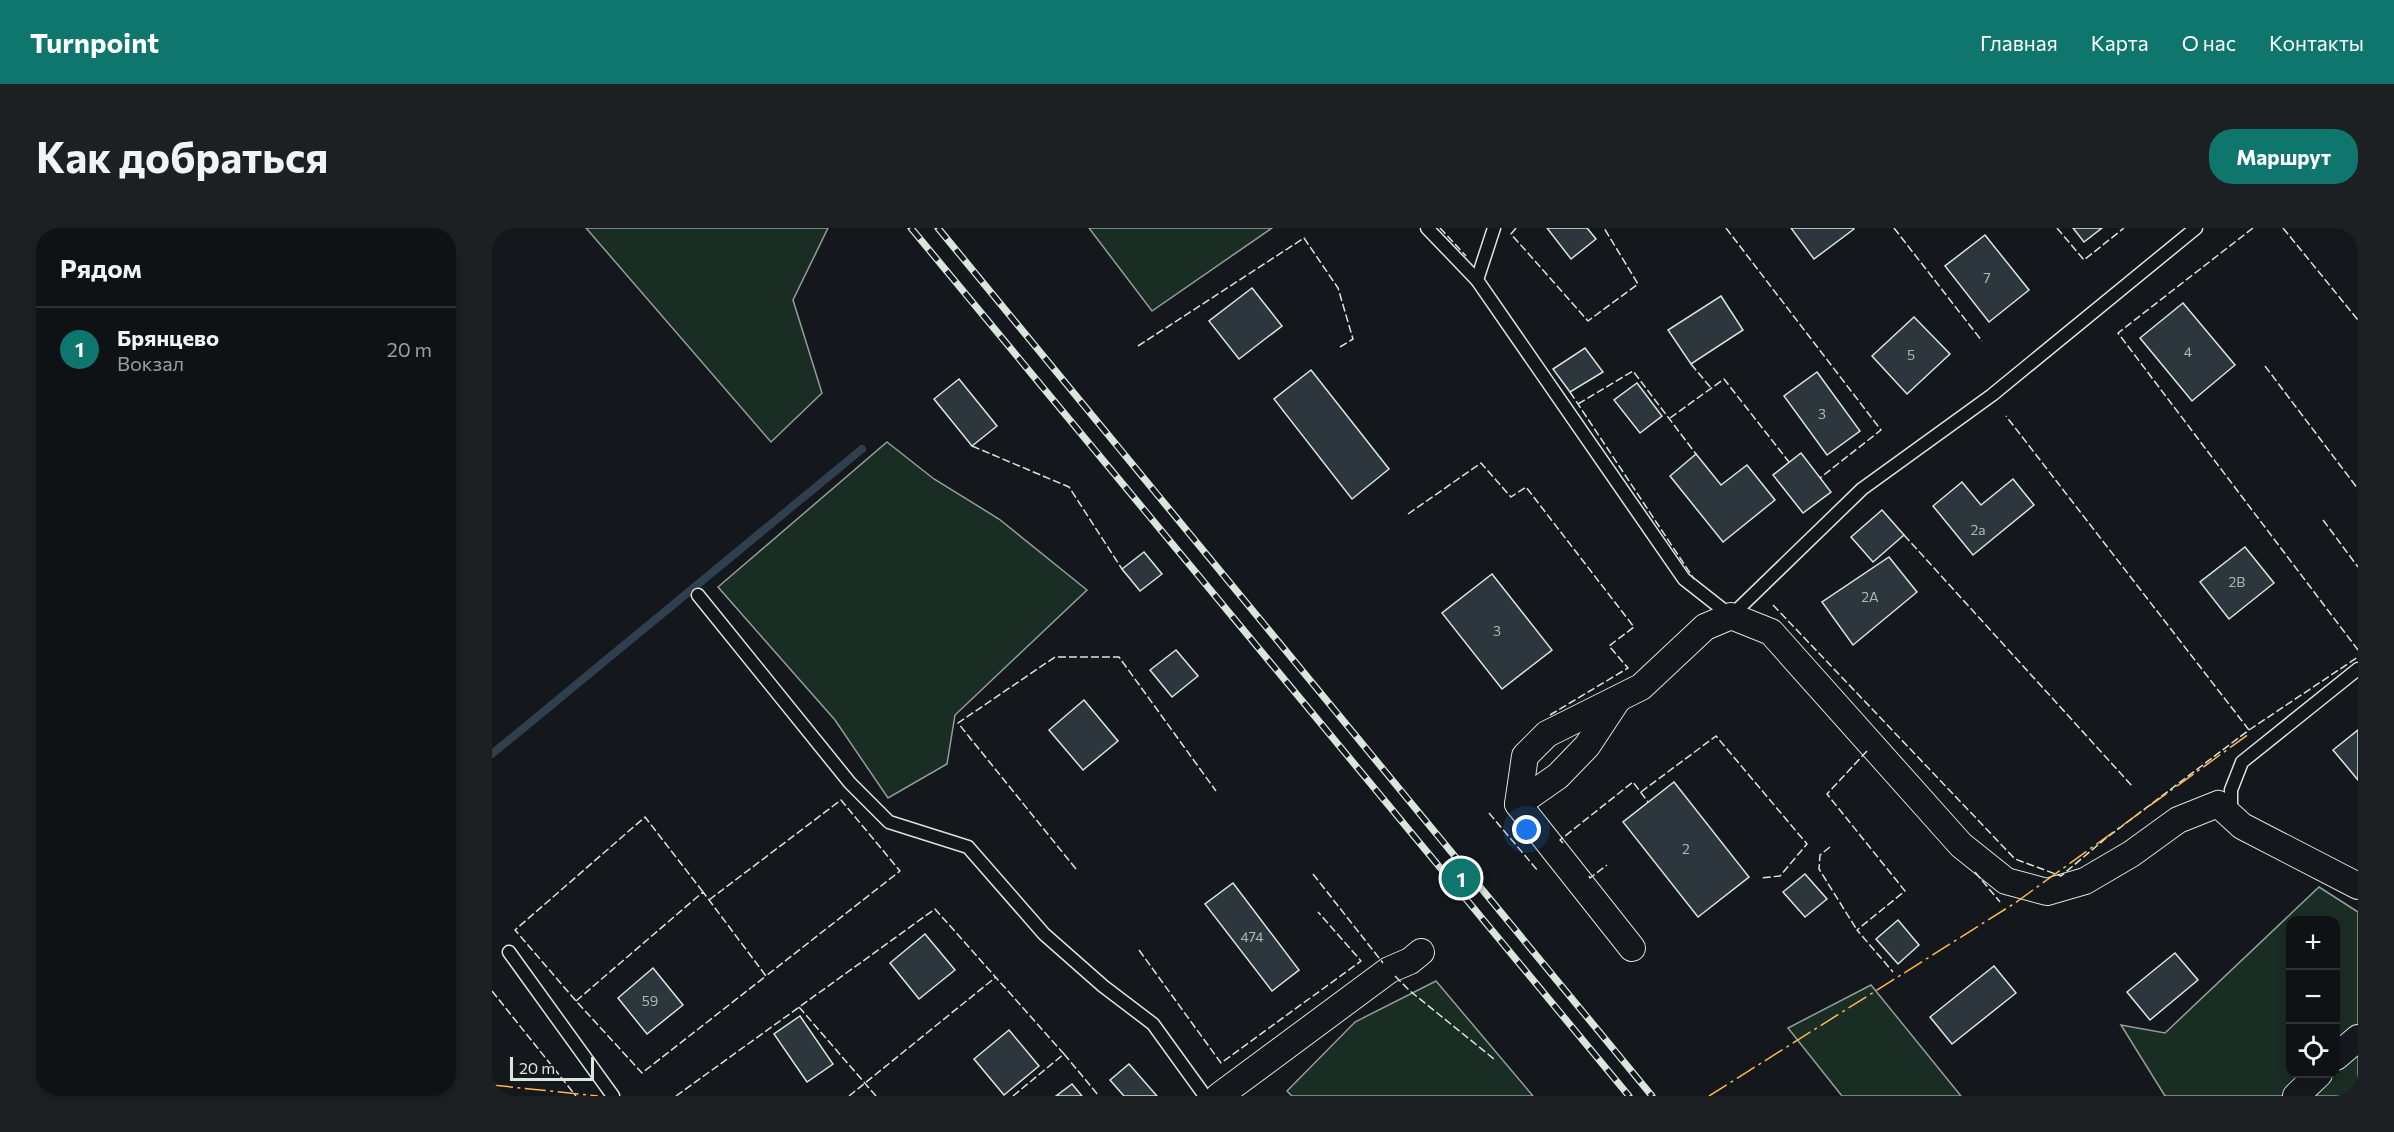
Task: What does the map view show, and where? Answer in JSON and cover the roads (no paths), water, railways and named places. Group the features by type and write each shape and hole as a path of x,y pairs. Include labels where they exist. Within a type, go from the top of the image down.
{"street":[{"path":"1632,948 1518,804 1525,756 1547,734 1641,687 1705,627 1731,616 1771,632 1961,845 2006,881 2047,892 2085,881 2131,855 2178,820 2218,804 2242,826 2358,886"},
{"path":"1518,804 1558,776 1587,746 1618,698"},
{"path":"1220,1096 1389,970 1410,961 1421,952"},
{"path":"2340,1054 2358,1038"},
{"path":"2296,1096 2315,1078"}],"lane":[{"path":"1427,228 1477,280 1684,579 1731,616 1862,489 1992,395 2196,228"},
{"path":"1477,280 1494,228"},
{"path":"698,595 850,783 889,822 968,847 1044,934 1103,986 1154,1024 1205,1096"},
{"path":"2242,826 2231,809 2231,790 2242,762 2358,669"},
{"path":"509,952 613,1096"}],"waterway":[{"path":"492,754 862,449"}],"railway":[{"path":"911,228 1629,1096"},
{"path":"938,228 1652,1096"}],"place":[{"name":"Брянцево","path":"1461,878"}]}
